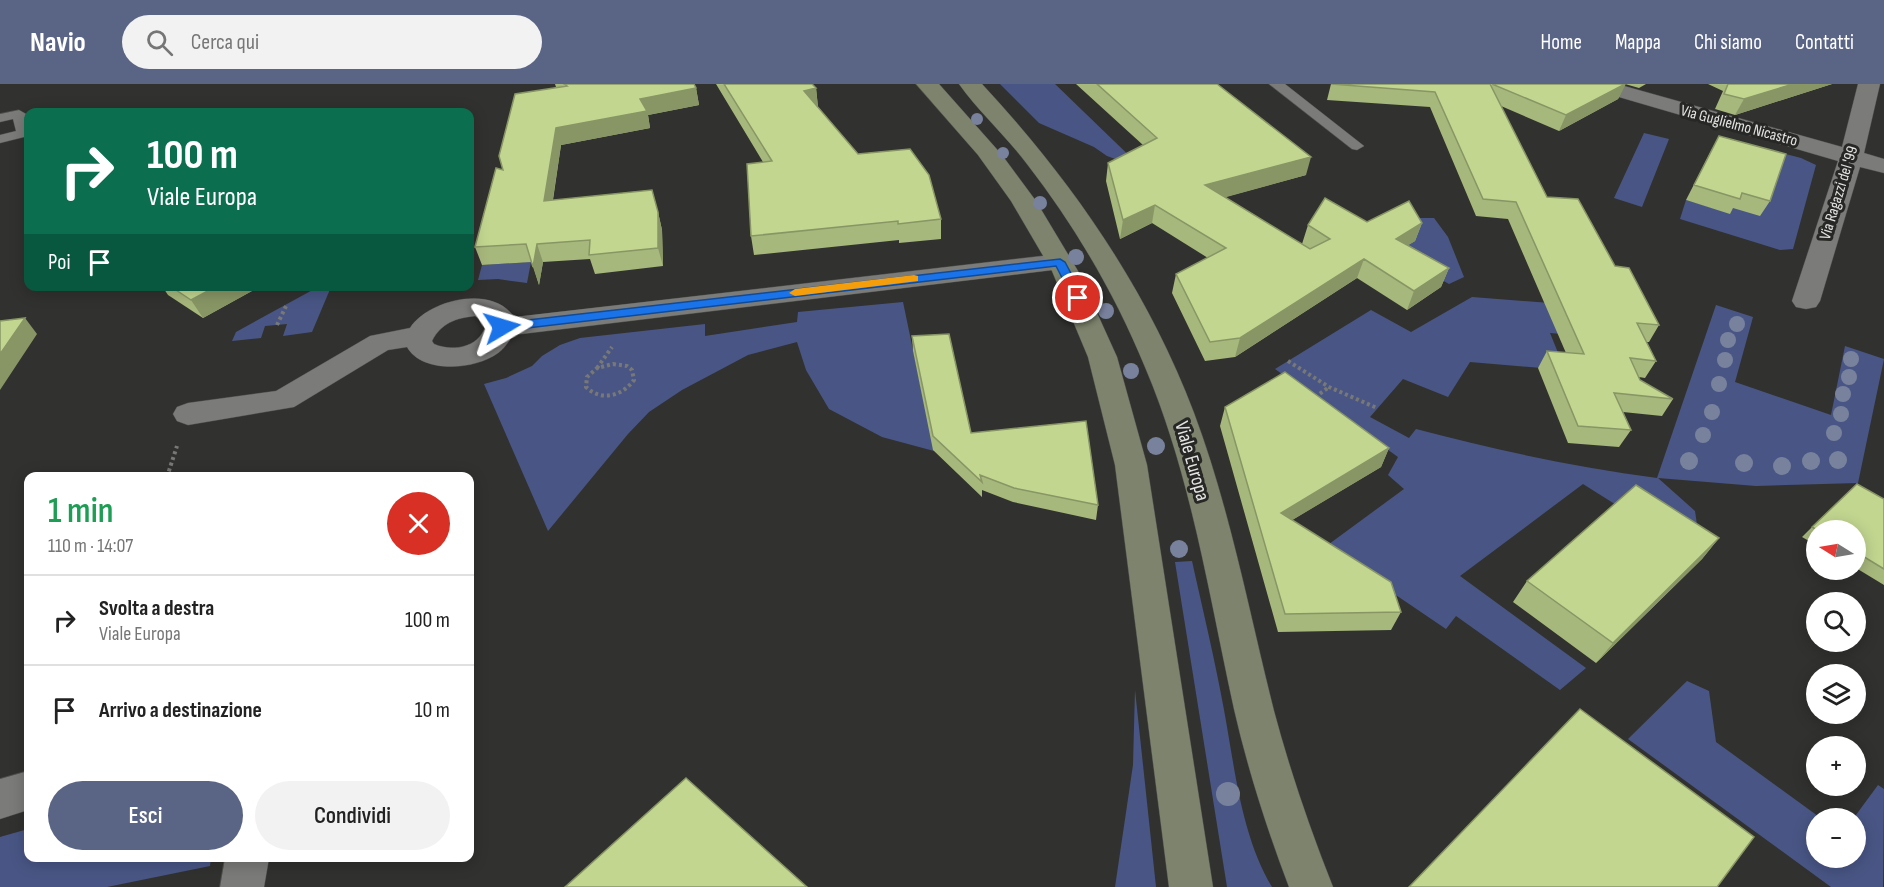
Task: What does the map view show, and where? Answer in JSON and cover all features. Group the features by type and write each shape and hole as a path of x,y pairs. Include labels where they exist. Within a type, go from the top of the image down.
{"main road":[{"path":"927,84 994,160 1020,198 1060,262 1097,342 1116,401 1131,465 1191,887"},
{"name":"Viale Europa","path":"970,84 1035,159 1089,231 1120,282 1149,339 1180,416 1195,467 1269,769 1292,842 1311,887"}],"street":[{"name":"Via Guglielmo Nicastro","path":"1595,84 1884,166"},
{"name":"Via Ragazzi del '99","path":"1806,301 1851,157 1869,84"},
{"path":"502,327 1060,262"},
{"path":"462,308 487,309 501,319 502,327 499,335 491,344 466,356 452,358 428,354 421,348 419,336 427,324 437,317 462,308"},
{"path":"188,414 283,400 380,342 419,336"},
{"path":"0,799 24,793"},
{"path":"242,887 246,862"}],"lane":[{"path":"1276,84 1357,146"},
{"path":"0,118 18,114 24,133 0,139"}],"path":[{"path":"278,325 287,304"},
{"path":"1288,361 1329,387 1377,408"},
{"path":"604,365 627,366 634,375 634,380 625,390 609,396 595,394 586,387 586,377 604,365"},
{"path":"1315,397 1329,387"}],"shaded area":[{"path":"1000,84 1055,84 1143,169 1107,156 1094,147 1039,123"},
{"path":"1644,133 1669,139 1642,207 1614,198"},
{"path":"1743,143 1801,158 1816,165 1793,249 1780,250 1680,219 1686,200 1730,213"},
{"path":"1408,218 1434,218 1448,237 1464,277 1449,284 1365,236"},
{"path":"531,262 527,283 498,279 478,280 482,265"},
{"path":"311,291 329,291 312,332 283,336 287,324 265,326 261,338 232,341 236,332"},
{"path":"1472,297 1563,304 1576,335 1550,333 1565,370 1470,362 1448,397 1403,379 1370,417 1409,438 1416,429 1535,457 1657,478 1716,305 1753,317 1735,382 1831,415 1845,346 1884,359 1858,483 1756,486 1658,478 1695,511 1702,559 1583,484 1460,576 1586,668 1560,690 1456,616 1446,629 1325,547 1404,489 1388,475 1398,457 1275,369 1371,310 1411,332"},
{"path":"903,302 934,451 882,437 829,409 806,370 797,342 748,355 682,390 649,412 548,531 484,384 506,378 532,366 542,356 560,345 580,338 705,324 705,336 797,322 798,312"},
{"path":"1192,561 1217,673 1240,801 1253,846 1272,887 1227,887 1175,562"},
{"path":"1687,681 1709,691 1716,742 1807,808 1806,868 1866,868 1866,808 1861,808 1878,785 1884,789 1883,887 1831,887 1628,739"},
{"path":"1135,690 1156,887 1115,887 1133,765"},
{"path":"24,830 24,862 210,862 210,866 107,887 0,887 0,837"}],"building":[{"path":"564,84 694,84 696,88 640,99 647,111 556,128 544,201 652,190 658,212 658,248 589,255 590,240 537,244 533,267 526,244 475,247 496,168 503,170 499,156 515,94 567,86"},
{"path":"724,84 812,84 816,88 804,91 858,154 910,149 929,175 941,219 898,224 898,221 751,236 747,164 772,161"},
{"path":"1097,84 1217,84 1311,157 1205,185 1310,249 1330,239 1308,225 1325,198 1367,222 1409,201 1422,223 1396,239 1449,268 1414,291 1364,259 1240,338 1210,342 1176,274 1226,248 1155,205 1123,220 1108,163 1157,138"},
{"path":"1331,84 1490,84 1547,197 1578,199 1615,266 1629,268 1659,325 1637,323 1656,361 1630,358 1640,380 1673,399 1614,393 1631,430 1578,426 1547,351 1584,354 1516,202 1483,199 1435,92"},
{"path":"1492,84 1625,84 1566,115"},
{"path":"1728,84 1793,84 1744,99 1724,94"},
{"path":"1719,136 1786,154 1770,201 1742,193 1740,199 1694,185"},
{"path":"178,291 208,291 191,300"},
{"path":"25,318 0,354 0,321"},
{"path":"949,334 971,433 1086,421 1098,505 1014,488 980,475 982,482 933,436 912,336"},
{"path":"1285,372 1389,448 1281,513 1391,582 1401,612 1285,614 1225,407"},
{"path":"1857,484 1884,499 1884,569 1866,558 1866,520 1819,520"},
{"path":"1636,485 1719,538 1613,643 1527,581"},
{"path":"1580,709 1754,837 1717,887 1409,887"},
{"path":"686,778 807,887 565,887"}],"slow traffic":[{"path":"795,293 914,279"}],"route":[{"path":"502,327 1060,262 1078,298"}]}
